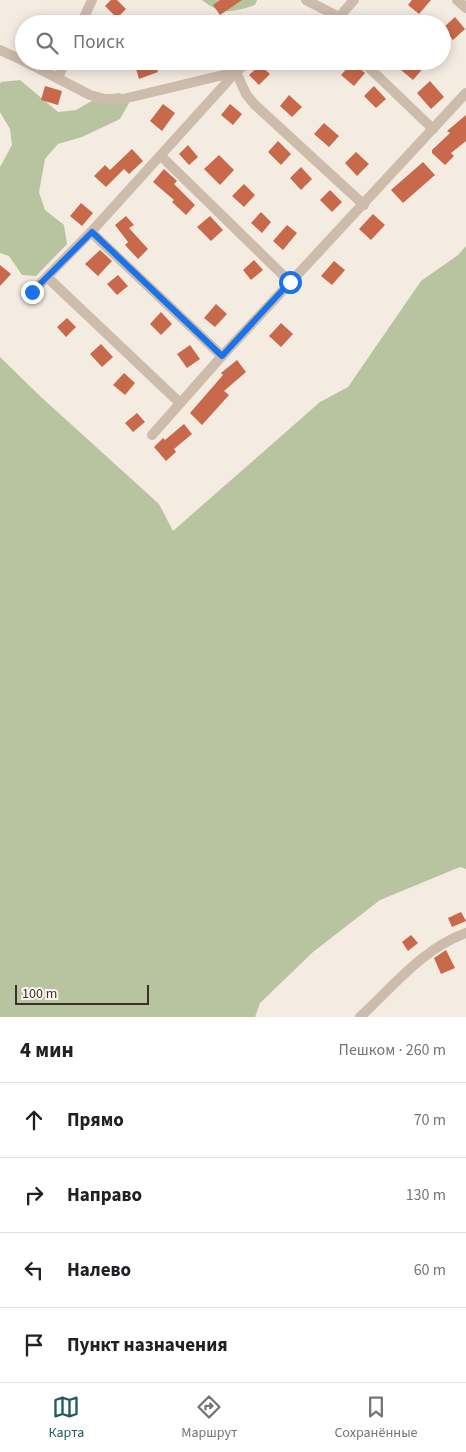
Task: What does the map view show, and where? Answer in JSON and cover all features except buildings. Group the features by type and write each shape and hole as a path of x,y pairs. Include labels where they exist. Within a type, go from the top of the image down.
{"street":[{"path":"86,15 92,0"},
{"path":"306,0 328,15"},
{"path":"340,15 354,0"},
{"path":"457,0 466,8"},
{"path":"0,50 15,57"},
{"path":"42,70 90,95 104,99 123,99 236,72"},
{"path":"58,78 61,70"},
{"path":"32,292 92,232 238,70"},
{"path":"371,70 433,129"},
{"path":"236,72 246,94 254,104 364,205"},
{"path":"152,435 222,356 466,93"},
{"path":"161,156 290,282"},
{"path":"92,232 222,356"},
{"path":"47,277 180,403"},
{"path":"360,1017 411,966 432,949 466,933"}],"green space":[{"path":"202,0 257,0 255,5 227,11 215,9"},
{"path":"20,80 58,112 76,110 102,95 120,93 129,103 120,119 82,137 58,144 45,159 39,192 45,210 64,225 67,244 36,276 22,275 9,256 0,253 0,167 12,145 10,129 0,112 0,84 1,82"},
{"path":"466,246 466,869 460,867 380,900 313,952 260,1003 255,1017 0,1017 0,357 41,397 159,504 173,531 320,402 348,387 421,281 458,255"}],"route":[{"path":"32,292 92,232 222,356 290,282"}]}
